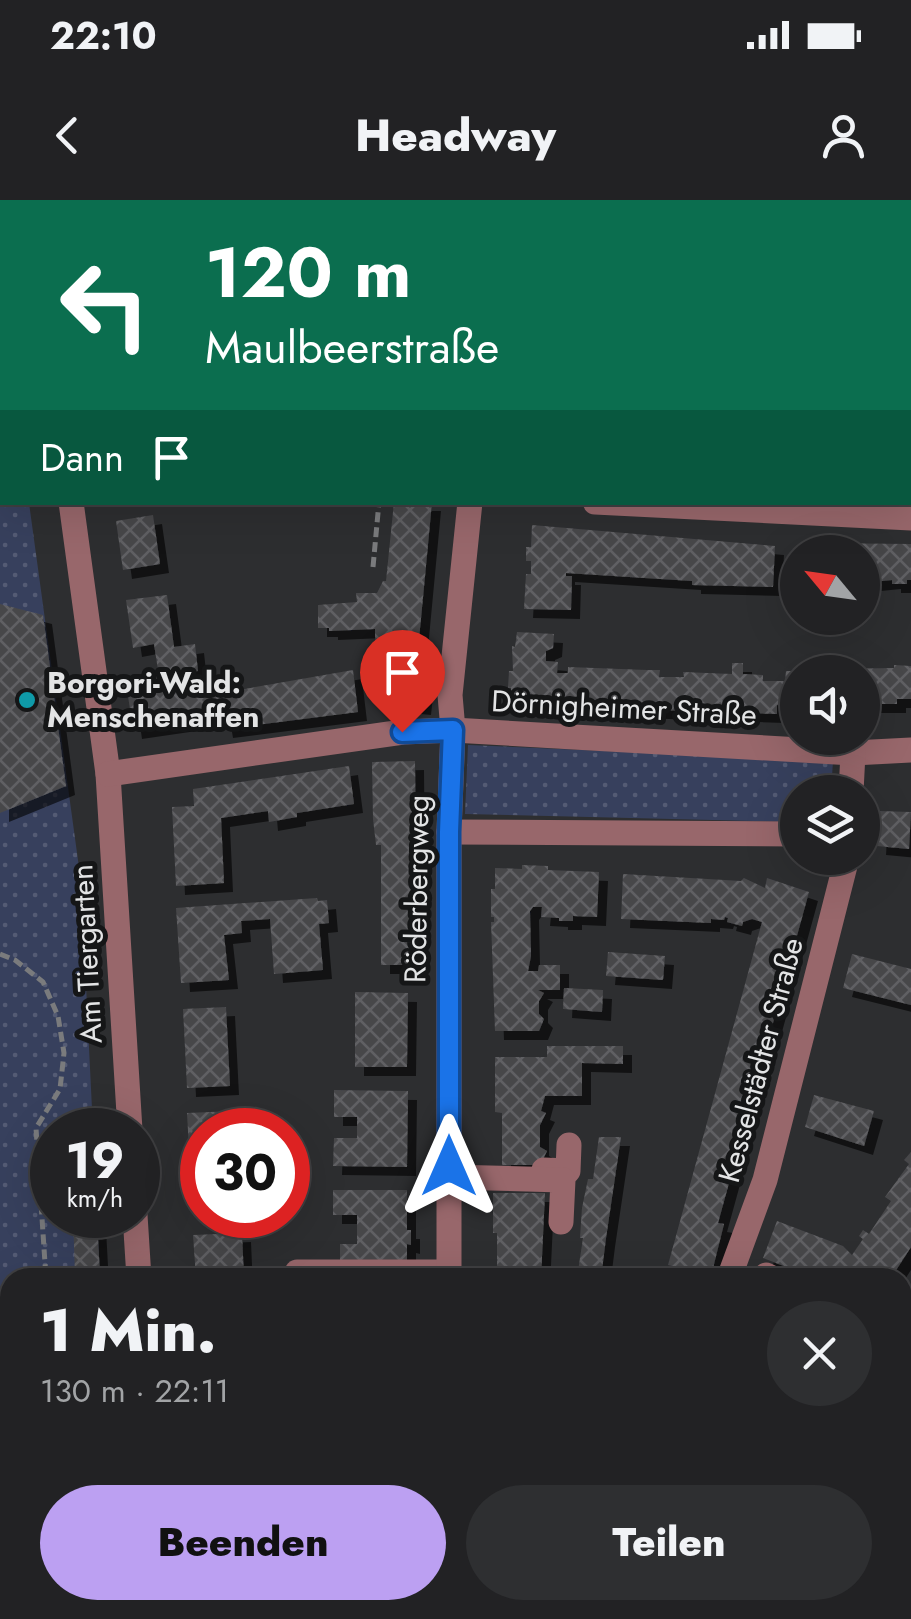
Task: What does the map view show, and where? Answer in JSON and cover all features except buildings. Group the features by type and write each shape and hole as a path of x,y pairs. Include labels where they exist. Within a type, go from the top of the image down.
{"street":[{"name":"Am Tiergarten","path":"71,505 108,774 129,1108"},
{"name":"Röderbergweg","path":"448,1268 449,832 453,730 450,695 470,505"},
{"path":"654,505 911,518"},
{"name":"Dörnigheimer Straße","path":"108,774 402,732 453,730 780,750"},
{"name":"Dörnigheimer Straße","path":"880,752 911,750"},
{"path":"449,832 780,834"},
{"name":"Kesselstädter Straße","path":"733,1268 765,1180 843,875"},
{"path":"449,1171 568,1171 569,1145"},
{"path":"449,1171 562,1180 561,1222"},
{"path":"136,1238 138,1268"}],"path":[{"path":"373,567 379,505"},
{"path":"0,954 15,960 43,982 58,1016 64,1053 60,1089 36,1128 45,1268"}],"shaded area":[{"path":"0,505 29,505 81,882 92,1108 30,1108 30,1238 98,1238 100,1268 0,1268"},
{"path":"468,745 833,761 832,775 780,775 780,822 465,814"}],"place":[{"name":"Borgori-Wald: Menschenaffen","path":"27,700"}],"route":[{"path":"402,732 453,730 449,832 449,1166"}]}
